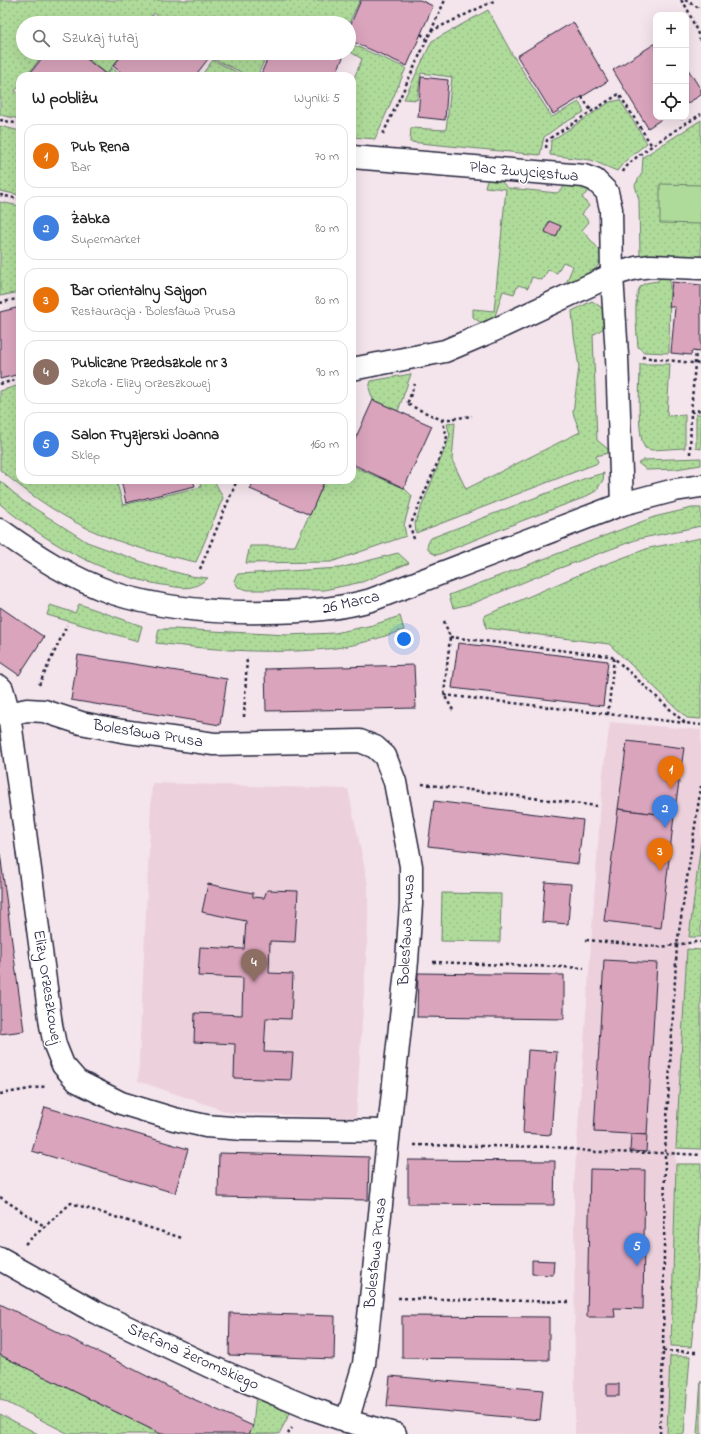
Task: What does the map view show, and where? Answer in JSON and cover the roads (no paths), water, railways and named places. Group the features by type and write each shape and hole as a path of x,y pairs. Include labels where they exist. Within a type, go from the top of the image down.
{"street":[{"name":"Plac Zwycięstwa","path":"362,158 584,176 595,180 607,192 612,209 612,275 617,356 622,504"},
{"path":"356,368 445,351 492,331 612,275 636,268 651,266 701,268"},
{"name":"26 Marca","path":"0,530 45,560 71,575 97,587 129,598 154,604 199,610 257,612 310,611 352,606 371,600 622,504 675,490 701,486"},
{"path":"0,687 18,712"},
{"name":"Bolesława Prusa","path":"18,712 44,711 81,723 122,731 214,744 360,742 375,747 385,756 395,782 410,866 411,904 407,961 387,1137 364,1364 347,1421"},
{"name":"Elizy Orzeszkowej","path":"18,712 51,1026 55,1045 63,1065 77,1081 121,1103 174,1119 206,1126 387,1137"},
{"name":"Stefana Żeromskiego","path":"6,1263 95,1312 209,1366 305,1406 347,1421 395,1434"}],"place":[{"name":"Pub Rena","path":"671,789"},
{"name":"Żabka","path":"665,828"},
{"name":"Bar Orientalny Sajgon","path":"660,871"},
{"name":"Publiczne Przedszkole nr 3","path":"254,982"},
{"name":"Salon Fryzjerski Joanna","path":"637,1266"}]}
